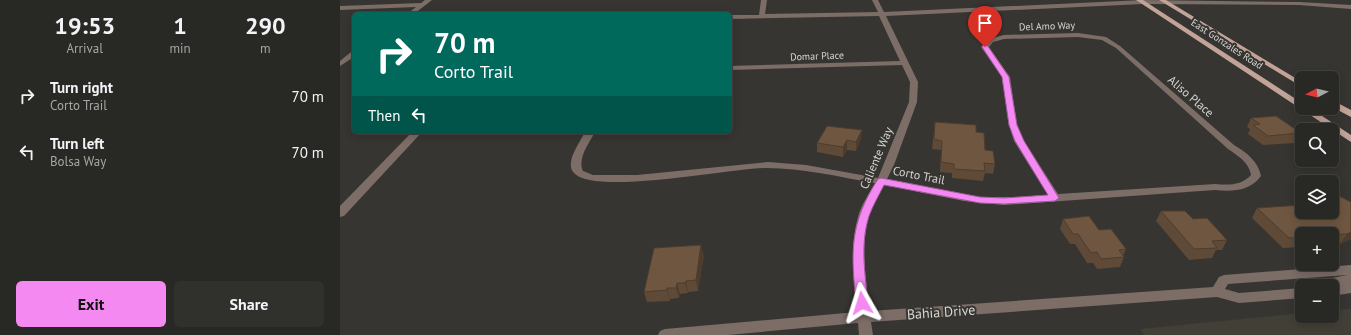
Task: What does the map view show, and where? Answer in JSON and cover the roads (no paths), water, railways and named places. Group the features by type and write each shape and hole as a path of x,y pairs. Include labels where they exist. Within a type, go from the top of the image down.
{"main road":[{"name":"East Gonzales Road","path":"1141,1 1295,102"},
{"name":"East Gonzales Road","path":"1165,2 1295,80"},
{"path":"1339,107 1351,114"},
{"name":"East Gonzales Road","path":"1315,115 1351,139"}],"street":[{"path":"413,12 429,0"},
{"path":"762,16 764,0"},
{"name":"Caliente Way","path":"866,335 858,261 859,237 864,215 881,181 913,102 914,82 875,0"},
{"path":"1165,2 1207,0"},
{"path":"1298,0 1351,7"},
{"path":"732,17 882,14 1141,1 1275,2 1310,3 1351,7"},
{"path":"987,3 992,8"},
{"path":"340,8 422,5"},
{"name":"Del Amo Way","path":"1055,198 1020,141 1013,125 1006,77 985,47 991,40 1004,37 1088,35 1104,38"},
{"name":"Aliso Place","path":"1104,38 1118,47 1244,156 1256,170 1256,176"},
{"path":"340,64 352,55"},
{"name":"Domar Place","path":"732,68 905,63"},
{"path":"340,213 415,134"},
{"name":"Corto Trail","path":"589,134 576,159 575,167 577,171 581,174 596,178 613,180 759,165 788,166 881,181 980,200 1004,201 1207,188 1235,188 1251,182 1256,176"},
{"path":"1217,292 1224,280 1351,270"},
{"path":"1339,282 1351,280"},
{"path":"1339,289 1351,288"},
{"name":"Bahia Drive","path":"665,335 864,317 1217,292 1239,298 1295,294"}]}
